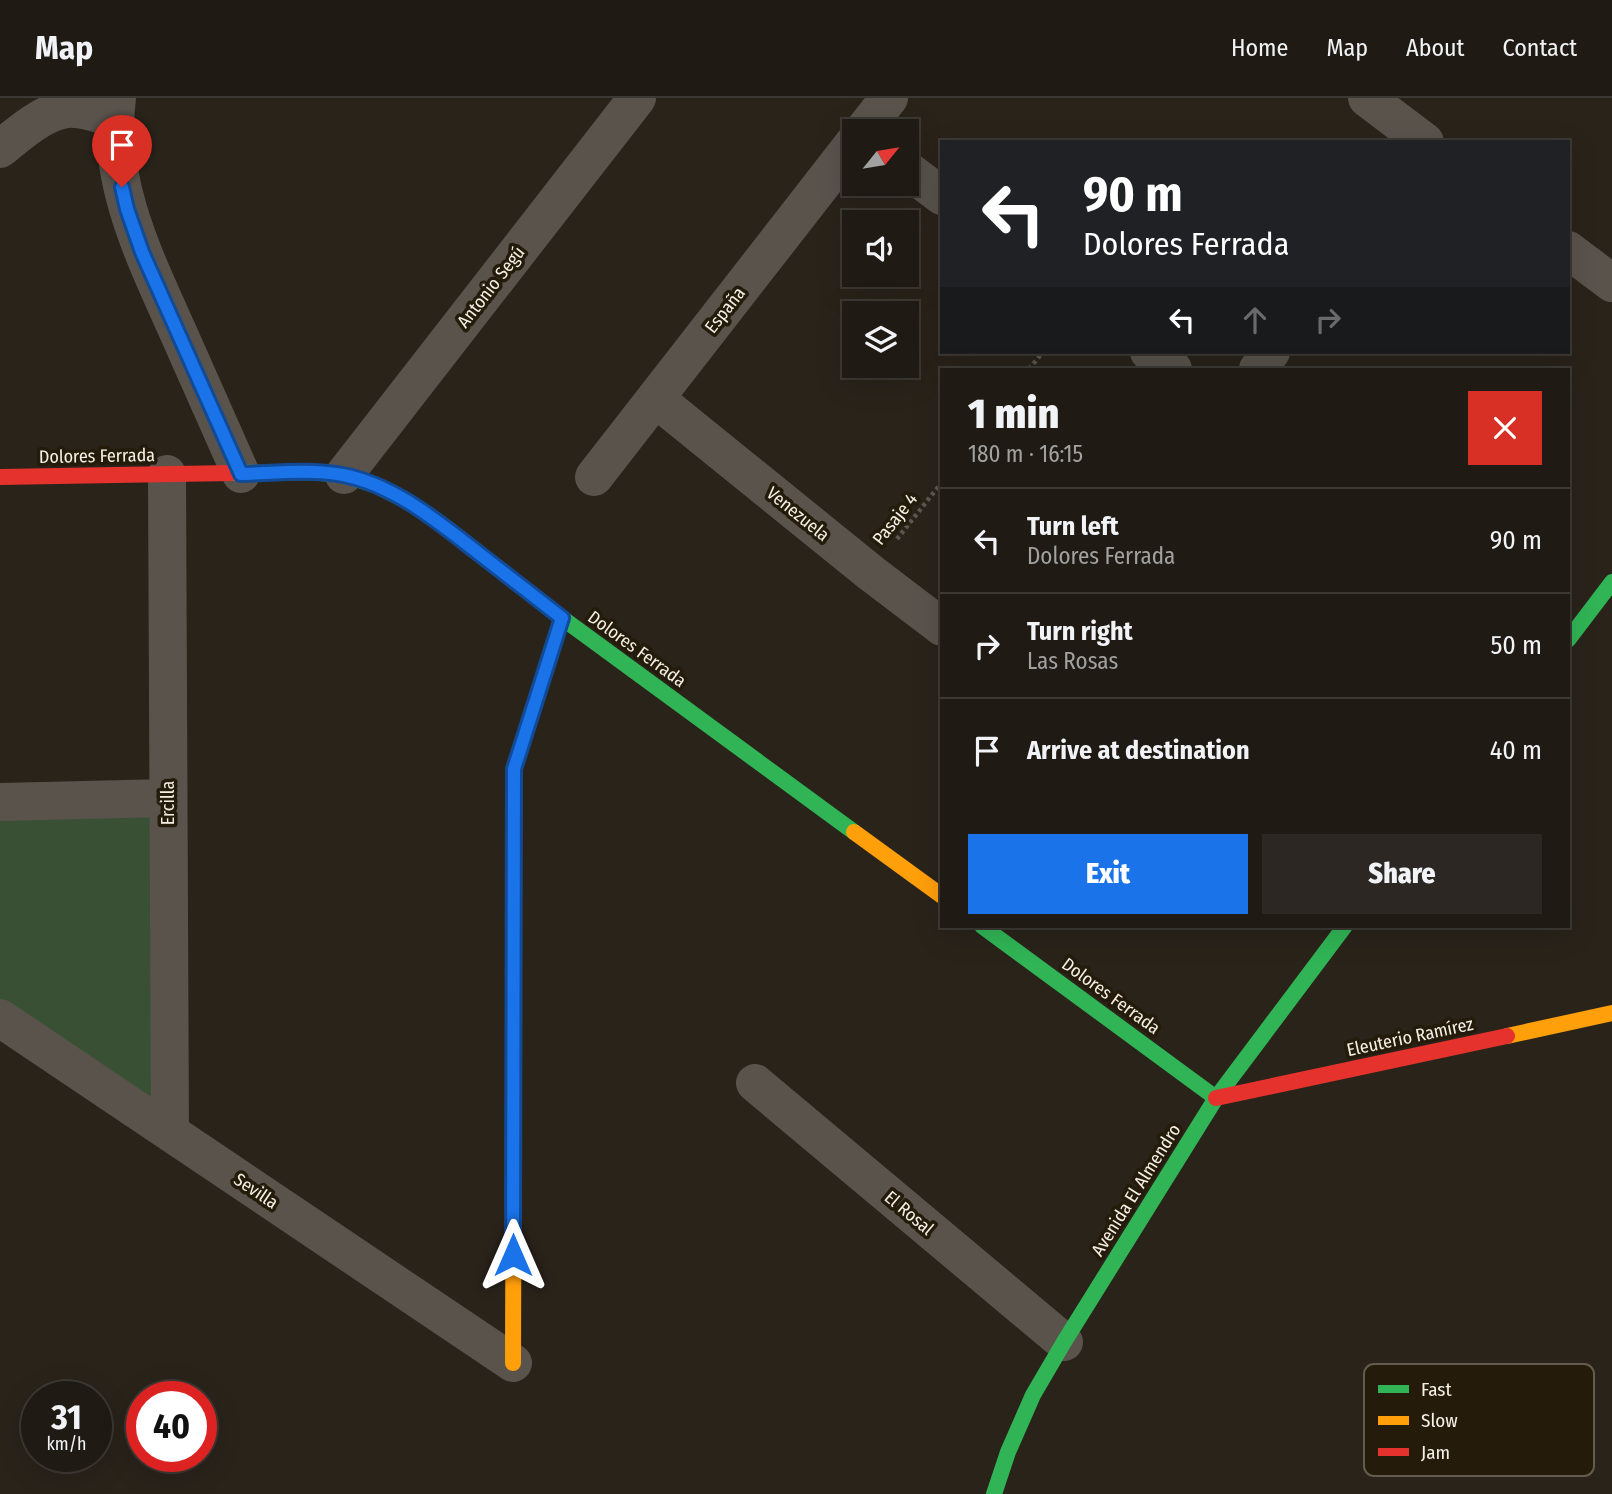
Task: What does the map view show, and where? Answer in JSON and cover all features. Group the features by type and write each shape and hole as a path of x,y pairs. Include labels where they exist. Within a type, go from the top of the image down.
{"street":[{"name":"Antonio Segú","path":"344,475 637,98"},
{"path":"872,119 889,98"},
{"path":"1367,98 1422,140"},
{"path":"0,149 32,123 51,114 75,108 115,108 117,166 127,209 142,252 241,474"},
{"name":"España","path":"594,477 842,159"},
{"path":"919,179 940,194"},
{"path":"1570,252 1612,283"},
{"path":"1152,354 1171,368"},
{"path":"1259,368 1269,354"},
{"name":"Venezuela","path":"656,399 940,625"},
{"name":"Dolores Ferrada","path":"0,477 309,472 344,475 377,486 407,501 438,523 562,618 940,895"},
{"name":"Ercilla","path":"167,474 170,1132"},
{"path":"1570,637 1612,582"},
{"path":"513,1363 514,769 562,618"},
{"path":"0,802 167,799"},
{"name":"Dolores Ferrada","path":"985,928 1216,1098"},
{"name":"Avenida El Almendro","path":"995,1494 1008,1452 1033,1395 1064,1342 1216,1098 1338,928"},
{"name":"Eleuterio Ramírez","path":"1216,1098 1612,1013"},
{"name":"Sevilla","path":"0,1018 513,1363"},
{"name":"El Rosal","path":"755,1083 1064,1342"}],"path":[{"path":"1030,368 1041,354"},
{"name":"Pasaje 4","path":"871,573 940,485"}],"green space":[{"path":"151,808 157,1112 0,1005 0,810"}],"traffic: fast":[{"path":"232,473 309,472 344,475 377,486 407,501 854,832"},
{"path":"1570,637 1612,582"},
{"path":"514,1046 514,769 562,618"},
{"path":"985,928 1216,1098"},
{"path":"994,1494 1008,1452 1033,1395 1064,1342 1216,1098 1344,928"}],"traffic: slow":[{"path":"854,832 940,895"},
{"path":"1507,1036 1612,1013"},
{"path":"513,1363 514,1046"}],"traffic: jam":[{"path":"0,477 232,473"},
{"path":"1216,1098 1507,1036"}],"route":[{"path":"122,187 142,252 241,474 309,472 344,475 377,486 407,501 438,523 562,618 514,769 513,1255"}]}
